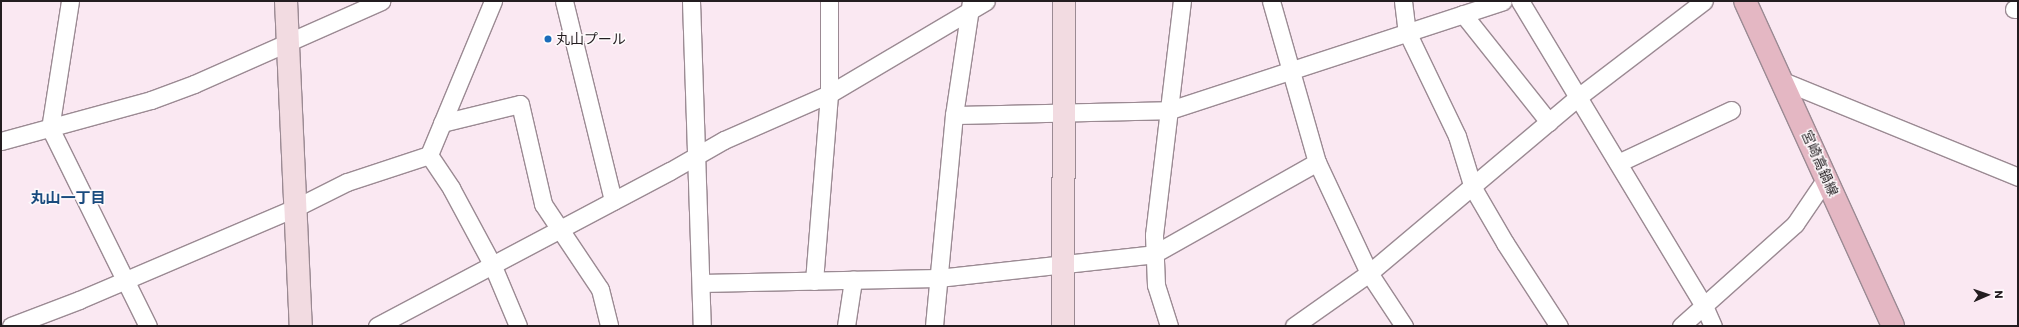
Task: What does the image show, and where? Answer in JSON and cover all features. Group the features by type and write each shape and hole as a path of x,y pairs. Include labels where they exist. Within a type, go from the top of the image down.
{"main road":[{"name":"宮崎高鍋線","path":"1745,1 1783,81 1892,326"}],"street":[{"path":"70,1 50,128 124,281 148,326"},
{"path":"286,1 297,207 300,326"},
{"path":"1,141 151,100 288,43 381,1"},
{"path":"10,326 124,281 297,207 347,182 429,155 493,1"},
{"path":"564,1 614,201"},
{"path":"691,1 702,326"},
{"path":"814,281 829,94 829,1"},
{"path":"383,325 492,264 614,201 696,154 724,140 829,94 970,5 986,1"},
{"path":"1063,326 1064,1"},
{"path":"1169,326 1156,285 1154,235 1182,1"},
{"path":"1271,1 1317,162 1369,274 1404,326"},
{"path":"1403,1 1407,32 1457,136 1473,188 1505,243 1559,326"},
{"path":"954,115 1170,110 1290,69 1503,1"},
{"path":"1520,1 1704,306 1713,326"},
{"path":"1294,326 1369,274 1473,188 1578,97 1704,1"},
{"path":"934,326 954,115 970,5"},
{"path":"1464,14 1549,122"},
{"path":"1783,81 2018,177"},
{"path":"442,123 520,104 543,204 558,229 600,289 609,326"},
{"path":"1618,163 1731,110"},
{"path":"429,155 451,188 492,264 518,326"},
{"path":"701,283 938,278 1154,254 1317,162"},
{"path":"1681,326 1795,224 1826,177"},
{"path":"846,326 853,280"}],"place":[{"name":"丸山プール","path":"548,39"}],"district":[{"name":"丸山一丁目","path":"68,198"}]}
